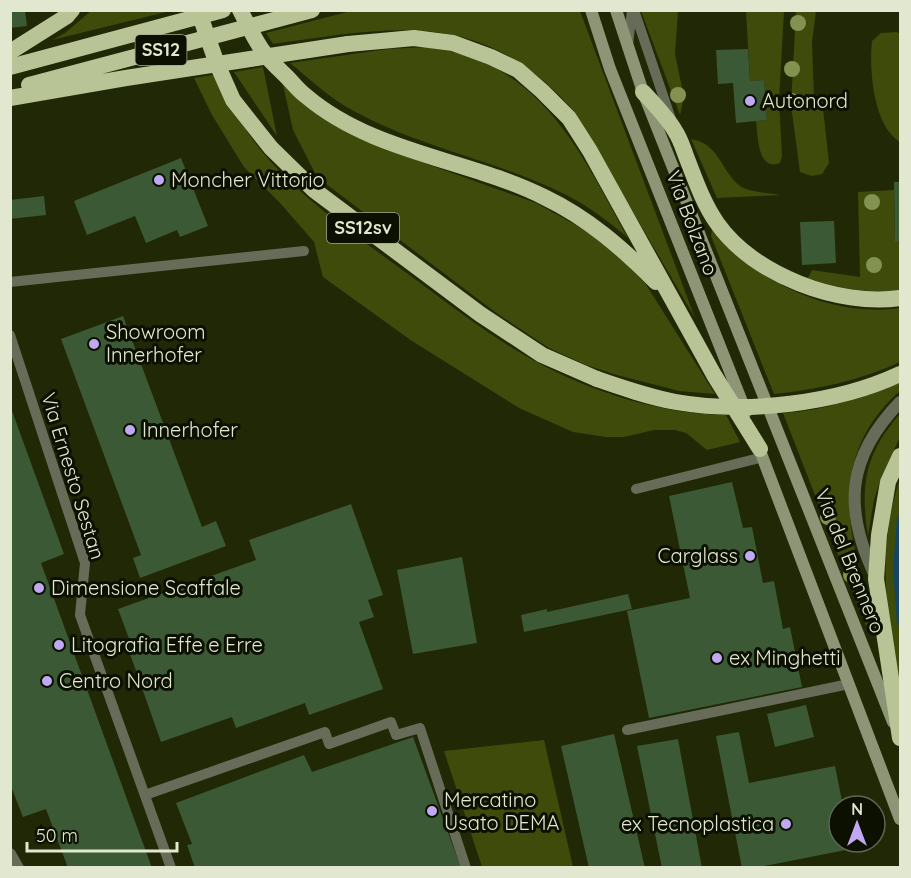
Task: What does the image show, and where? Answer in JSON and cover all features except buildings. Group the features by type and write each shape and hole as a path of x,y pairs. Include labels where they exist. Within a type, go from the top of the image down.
{"highway":[{"path":"10,52 67,16 72,10"},
{"name":"SS12sv","path":"198,10 217,64 233,100 271,148 314,190 480,314 542,355 635,393 714,407 808,401 847,392 900,374"},
{"path":"222,10 244,17 265,54 306,97 334,115 364,132 399,146 501,179 543,196 583,218 622,248 669,295"},
{"name":"SS12","path":"10,67 222,10"},
{"name":"SS12","path":"10,90 312,10"},
{"path":"10,98 348,44 414,38 453,43 491,57 518,70 569,118 714,375 762,453"},
{"path":"643,92 675,131 701,193 718,224 744,252 778,274 813,290 854,299 900,298"},
{"path":"900,456 888,482 879,535 876,579 900,740"}],"main road":[{"name":"Via Bolzano","path":"591,10 610,69 762,453"},
{"name":"Via Bolzano","path":"616,10 643,92 764,394"},
{"name":"Via del Brennero","path":"764,394 900,740"},
{"path":"762,453 900,819"}],"street":[{"path":"876,579 864,552 855,510 855,479 874,434 900,402"},
{"path":"10,854 18,867"}],"lane":[{"path":"628,46 633,10"},
{"path":"633,10 675,131"},
{"path":"10,282 304,251"},
{"name":"Via Ernesto Sestan","path":"10,334 85,563 80,615 171,867"},
{"path":"636,489 762,453"},
{"path":"627,730 849,684"},
{"path":"145,795 325,732 329,744 391,722 396,735 420,728 466,867"}],"green space":[{"path":"91,11 170,11 52,40 65,33"},
{"path":"351,11 580,11 695,318 574,111 540,78 505,54 471,40 435,32 398,30 273,44 266,33"},
{"path":"641,11 678,11 675,54 684,97 680,115"},
{"path":"746,11 784,11 779,100 782,156 780,163 767,162 758,143 756,121 767,120 764,80 750,81"},
{"path":"796,11 816,11 812,42 814,99 822,99 829,163 822,174 812,176 800,172 791,105"},
{"path":"897,32 900,34 900,142 891,134 878,110 871,66 872,41 881,33"},
{"path":"428,47 464,54 495,67 521,85 543,106 581,155 628,238 594,211 556,190 505,169 376,123 328,94 290,63 388,49"},
{"path":"263,67 277,136 234,72"},
{"path":"213,75 250,136 287,179 341,224 473,322 526,356 580,383 666,409 726,415 740,442 707,450 686,433 675,430 654,430 624,437 573,432 519,408 412,341 323,277 314,242 281,204 244,167 212,115 194,78"},
{"path":"282,80 402,155 536,203 594,235 645,283 715,394 679,391 586,365 549,348 495,312 317,177 293,130"},
{"path":"691,139 708,146 733,180 743,188 781,195 717,198"},
{"path":"894,190 895,241 900,241 900,291 853,289 808,278 812,270 860,277 858,192"},
{"path":"712,229 750,265 772,280 797,292 848,307 874,310 900,308 900,362 838,383 774,394 711,236"},
{"path":"900,383 900,391 881,410 867,430 852,473 850,520 860,570 874,617 875,625 872,634 868,631 783,413 828,406"},
{"path":"900,414 900,437 881,478 874,500 868,536 865,486 868,471 879,442"},
{"path":"900,478 900,691 888,610 886,559 888,532"},
{"path":"544,740 573,867 482,867 444,751"}],"waterway":[{"path":"900,519 896,568 900,623"}],"place":[{"name":"Autonord","path":"750,101"},
{"name":"Moncher Vittorio","path":"159,180"},
{"name":"Showroom Innerhofer","path":"94,344"},
{"name":"Innerhofer","path":"130,430"},
{"name":"Carglass","path":"750,556"},
{"name":"Dimensione Scaffale","path":"39,588"},
{"name":"Litografia Effe e Erre","path":"59,645"},
{"name":"ex Minghetti","path":"717,658"},
{"name":"Centro Nord","path":"47,681"},
{"name":"Mercatino Usato DEMA","path":"432,811"},
{"name":"ex Tecnoplastica","path":"786,824"}]}
